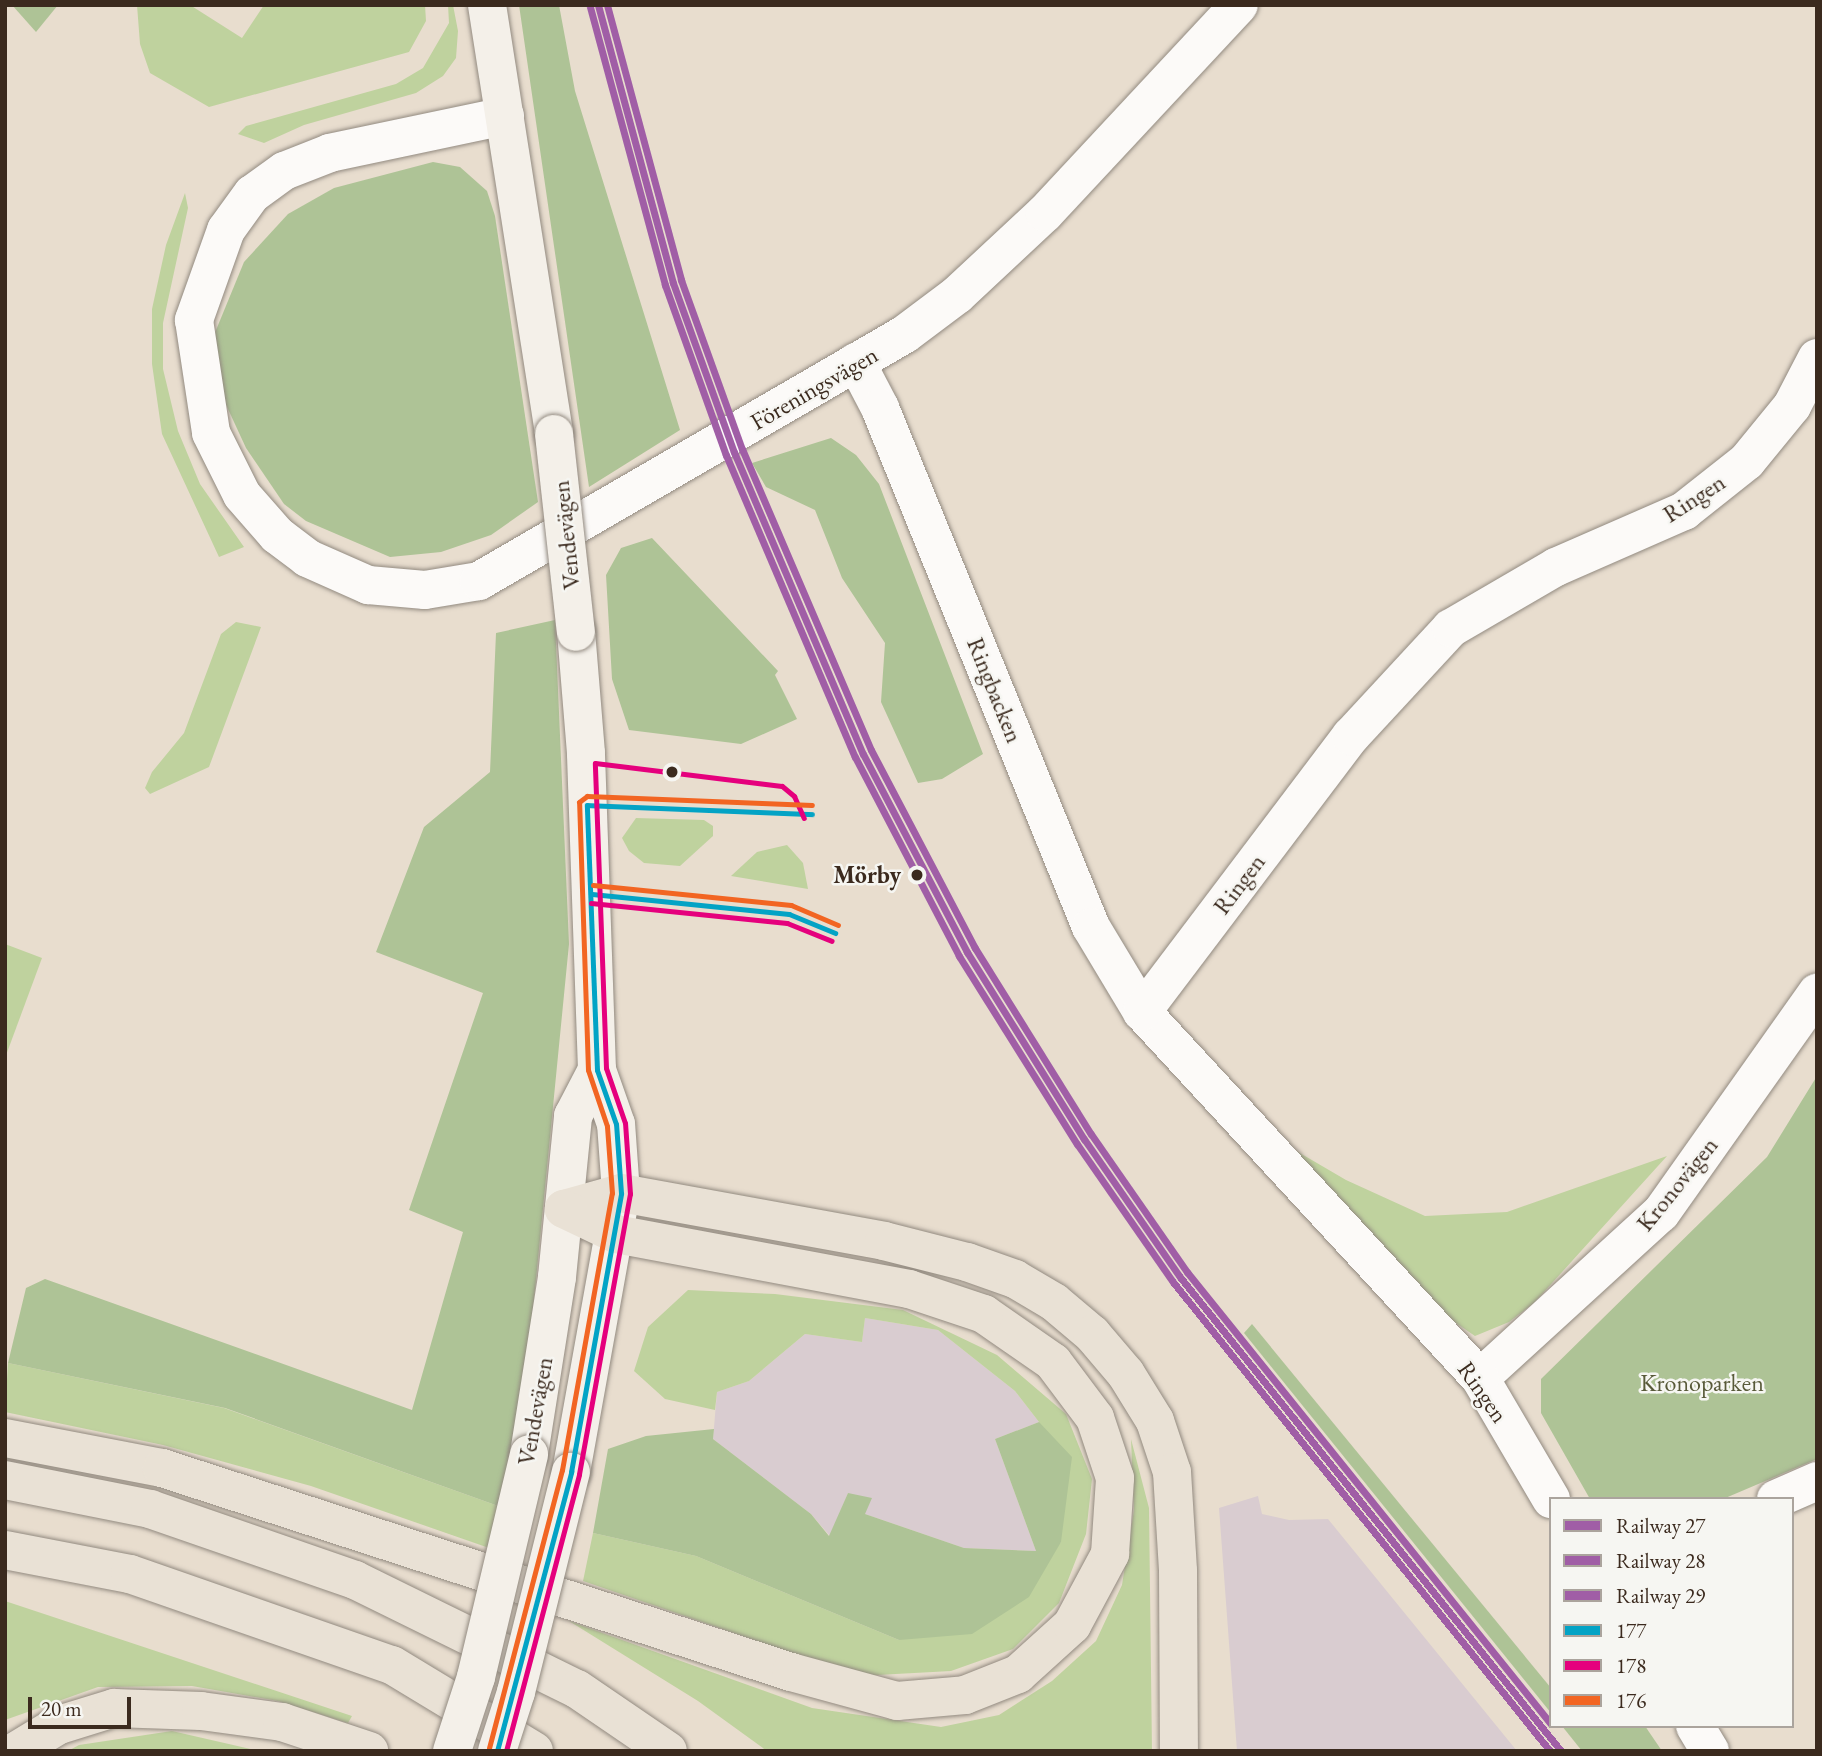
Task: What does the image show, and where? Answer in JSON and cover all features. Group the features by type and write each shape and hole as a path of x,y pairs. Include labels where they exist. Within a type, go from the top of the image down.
{"highway":[{"path":"564,1209 621,1193 884,1241 967,1262 1015,1279 1054,1302 1091,1334 1126,1374 1155,1420 1172,1472 1178,1571 1178,1751"},
{"path":"5,1438 162,1468 791,1672 897,1701 965,1695 1018,1674 1072,1625 1110,1555 1115,1478 1095,1418 1053,1362 984,1314 909,1289 617,1234 564,1209"},
{"path":"5,1480 150,1509 355,1580 577,1689 668,1751"},
{"path":"5,1550 130,1574 392,1665 534,1751"},
{"path":"16,1751 59,1725 114,1708 201,1711 282,1722 369,1751"}],"street":[{"name":"Vendevägen","path":"487,5 554,434 576,632 586,753 597,1070 616,1124 621,1193 617,1234 571,1472 516,1692 496,1751"},
{"name":"Föreningsvägen","path":"505,116 330,153 284,171 253,194 226,230 194,320 211,433 242,495 277,535 307,558 368,585 425,590 479,581 856,362 957,295 1045,213 1239,5"},
{"name":"Ringen","path":"1550,1497 1480,1378 1142,1013 1350,736 1451,628 1556,568 1684,511 1747,461 1792,406 1817,358"},
{"name":"Ringbacken","path":"856,362 880,408 1091,927 1142,1013"},
{"name":"Kronovägen","path":"1480,1378 1661,1213 1817,993"},
{"name":"Vendevägen","path":"452,1751 476,1677 529,1454 564,1209 573,1115 597,1070"},
{"path":"1781,1497 1817,1481"},
{"path":"1696,1728 1710,1751"}],"shaded area":[{"path":"865,1318 938,1330 1015,1391 1039,1422 995,1439 1036,1551 964,1548 865,1514 848,1493 830,1536 811,1514 713,1439 717,1392 749,1381 805,1334 862,1342"},
{"path":"1258,1496 1262,1514 1289,1520 1328,1519 1517,1751 1237,1751 1219,1508"}],"green space":[{"path":"12,5 58,5 36,32"},
{"path":"137,5 190,5 242,38 264,5 425,5 426,21 409,52 209,107 150,73 140,44"},
{"path":"448,5 453,5 458,31 456,58 443,76 416,93 304,125 264,143 238,134 246,126 396,84 423,68 449,23"},
{"path":"519,5 559,5 575,91 680,430 589,487"},
{"path":"433,162 460,167 487,191 495,216 538,502 491,535 441,552 390,557 306,521 284,504 246,448 222,396 214,335 244,262 288,214 334,188"},
{"path":"185,193 188,208 163,323 163,369 178,431 200,484 244,547 219,557 162,434 152,364 152,309 166,245"},
{"path":"831,438 856,455 879,484 983,754 942,779 918,783 881,702 885,643 842,578 815,510 766,487 752,463"},
{"path":"652,538 778,671 775,675 797,719 741,744 629,730 612,679 606,575 621,548"},
{"path":"555,620 569,944 521,1432 501,1507 225,1408 8,1363 26,1288 45,1279 412,1410 463,1232 409,1210 483,993 376,952 424,827 490,772 496,633"},
{"path":"236,622 261,627 209,767 150,794 145,788 152,772 184,733 221,634"},
{"path":"636,818 704,820 713,826 713,836 680,866 644,863 629,851 622,838"},
{"path":"787,845 803,863 808,889 731,876 757,852"},
{"path":"5,944 42,958 5,1058"},
{"name":"Kronoparken","path":"1817,1076 1817,1459 1728,1497 1589,1497 1541,1413 1541,1379 1767,1157"},
{"path":"1281,1142 1346,1180 1425,1216 1507,1212 1667,1156 1534,1303 1509,1322 1475,1336 1431,1306"},
{"path":"688,1290 775,1294 903,1310 997,1355 1066,1414 1092,1479 1086,1534 1059,1603 1013,1649 951,1671 859,1676 583,1581 593,1533 696,1556 899,1640 1061,1542 1039,1422 1015,1391 938,1330 865,1318 862,1342 805,1334 749,1381 717,1392 715,1410 665,1399 634,1371 648,1327"},
{"path":"1252,1324 1549,1686 1549,1711 1244,1333"},
{"path":"8,1363 224,1408 501,1507 492,1549 311,1486 163,1445 5,1412"},
{"path":"1039,1422 1072,1457 1061,1542 1029,1597 972,1634 899,1640 696,1556 593,1533 608,1449 646,1436 714,1429 713,1439 811,1514 829,1536 848,1493 872,1498 865,1514 964,1548 1036,1551 995,1439"},
{"path":"1131,1439 1149,1508 1152,1751 767,1751 698,1701 569,1621 812,1708 941,1727 999,1715 1052,1681 1096,1641 1122,1585 1134,1510"},
{"path":"5,1601 352,1716 348,1723 278,1701 192,1686 98,1687 5,1720"},
{"path":"1564,1728 1646,1728 1662,1751 1582,1751"},
{"path":"172,1731 259,1751 68,1751 79,1745"}],"rail line":[{"name":"27","path":"598,5 673,283 734,452 863,754 967,952 1084,1139 1180,1277 1561,1751"},
{"name":"29","path":"607,5 681,280 742,449 871,750 975,948 1091,1134 1187,1272 1549,1722"},
{"name":"28","path":"590,7 665,285 726,455 855,757 959,956 1077,1144 1173,1282 1550,1751"}],"transit line":[{"name":"178","path":"506,1751 579,1474 630,1194 625,1123 606,1068 595,763 782,786 794,796 804,818"},
{"name":"176","path":"489,1748 562,1470 612,1193 607,1126 588,1070 579,802 587,796 812,805"},
{"name":"177","path":"587,805 812,814"},
{"name":"177","path":"497,1751 571,1472 621,1193 616,1124 597,1070 587,805"},
{"name":"176","path":"593,885 791,905 838,925"},
{"name":"177","path":"592,894 789,914 835,933"},
{"name":"178","path":"591,903 787,923 832,941"}],"place":[{"name":"Mörby","path":"917,875"}]}
